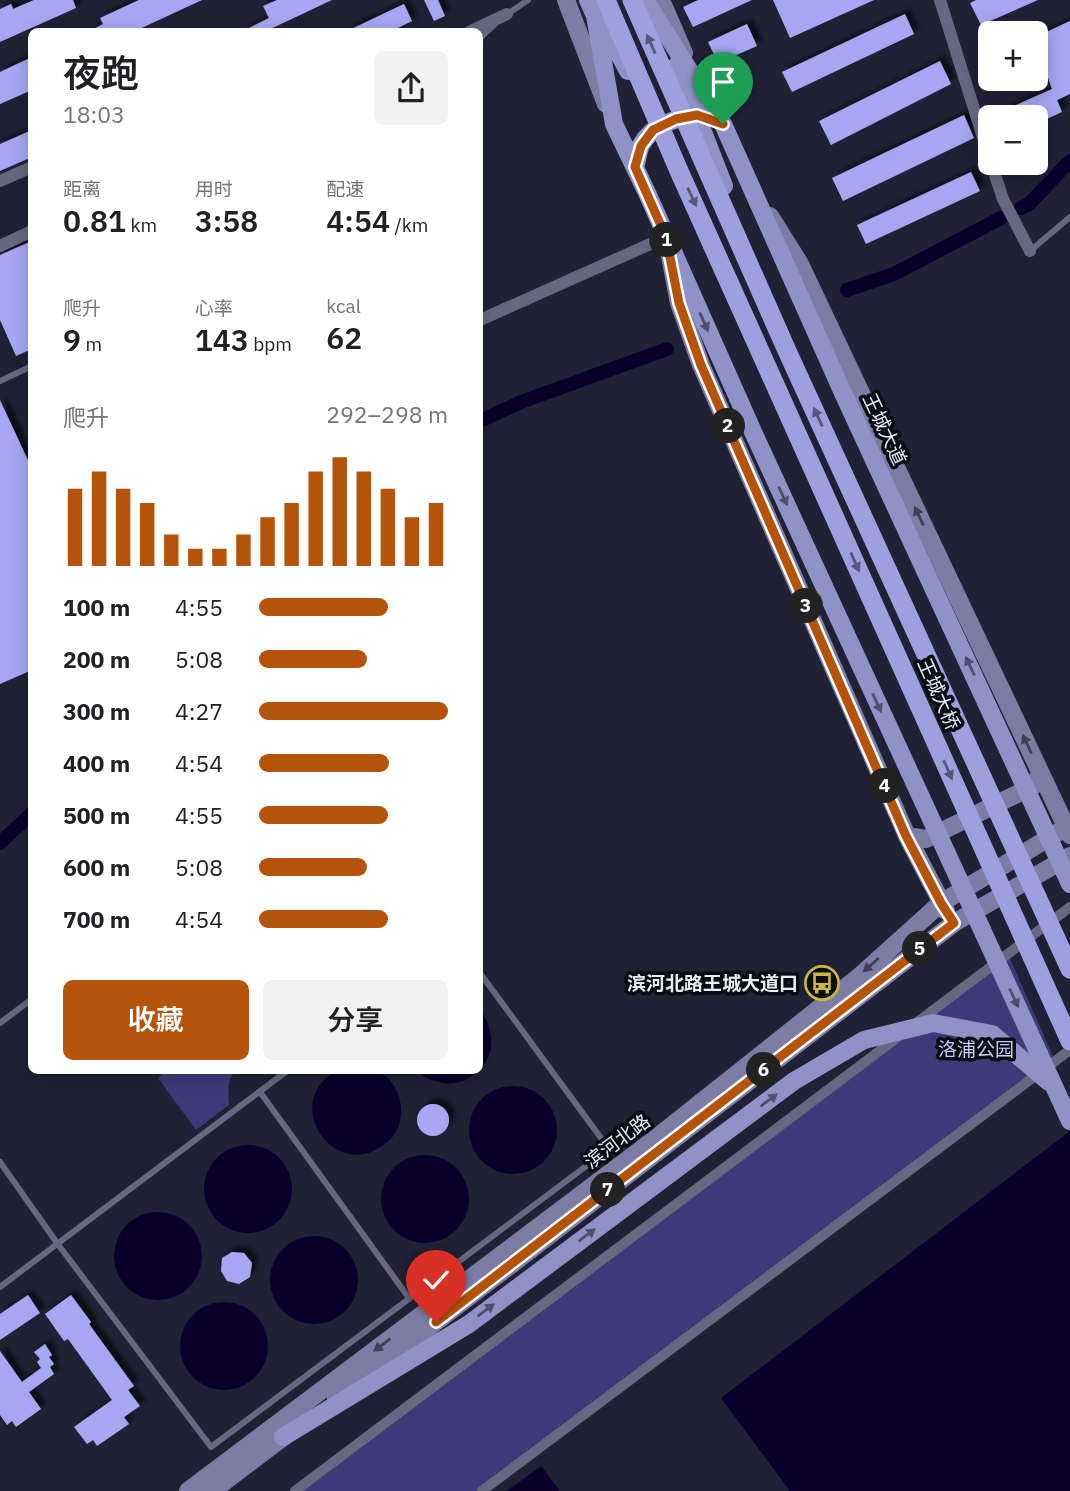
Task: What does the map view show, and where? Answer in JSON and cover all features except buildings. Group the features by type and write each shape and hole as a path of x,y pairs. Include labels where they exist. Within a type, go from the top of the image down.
{"highway":[{"path":"606,0 679,171"},
{"path":"632,0 788,353"},
{"name":"王城大桥","path":"679,171 1070,1041"},
{"name":"王城大桥","path":"788,353 1070,969"}],"main road":[{"path":"566,0 614,124 1070,1121"},
{"path":"590,0 614,124"},
{"path":"590,0 679,171"},
{"name":"王城大道","path":"645,0 723,124 1070,884"},
{"path":"652,0 788,353"},
{"path":"662,0 696,79"},
{"path":"635,167 641,146 653,130 676,119 697,115 723,124"},
{"path":"748,181 800,264 1069,829"},
{"path":"666,237 679,303 701,365 906,836 954,923"},
{"path":"906,836 926,839 1033,786 1041,774"},
{"name":"滨河北路","path":"187,1491 651,1142 861,975 941,903 1069,829"},
{"name":"滨河北路","path":"212,1491 523,1256 954,923 1070,856"},
{"path":"283,1437 469,1324 794,1081 864,1040 933,1023 992,1034 1055,1087"}],"street":[{"path":"940,0 978,121"},
{"path":"478,28 507,15"},
{"path":"0,181 28,169"},
{"path":"995,175 1003,199 1030,251"},
{"path":"0,246 28,233"},
{"path":"483,319 666,237"},
{"path":"295,1491 1070,907"},
{"path":"482,1491 1070,1050"}],"lane":[{"path":"483,35 528,0"},
{"path":"1030,251 1070,217"},
{"path":"0,381 28,368"},
{"path":"0,1162 57,1243 211,1447 608,1149 483,976"},
{"path":"0,1023 28,1002"},
{"path":"0,1287 283,1074"},
{"path":"260,1092 409,1298"}],"green space":[{"name":"洛浦公园","path":"1008,954 1055,1061 482,1491 295,1491"},
{"path":"163,1074 233,1074 228,1091 229,1105 196,1130 158,1078"}],"shaded area":[{"path":"483,1015 491,1040 491,1048 483,1065"},
{"path":"333,1074 382,1074 388,1078 398,1093 401,1104 398,1128 393,1137 367,1153 349,1154 333,1147 321,1135 314,1119 313,1102 320,1085"},
{"path":"420,1074 474,1074 455,1083 439,1082"},
{"path":"513,1086 538,1093 550,1105 557,1130 550,1155 538,1167 513,1174 488,1167 476,1155 469,1130 476,1105 488,1093"},
{"path":"1070,1131 1070,1491 790,1491 721,1398"},
{"path":"239,1145 257,1145 273,1152 285,1164 292,1180 292,1198 285,1214 273,1226 257,1233 239,1233 223,1226 211,1214 204,1198 204,1180 211,1164 223,1152"},
{"path":"416,1155 434,1155 450,1162 462,1174 469,1190 469,1208 462,1224 450,1236 434,1243 416,1243 400,1236 388,1224 381,1208 381,1190 388,1174 400,1162"},
{"path":"149,1212 167,1212 183,1219 195,1231 202,1247 202,1265 195,1281 183,1293 167,1300 149,1300 133,1293 121,1281 114,1265 114,1247 121,1231 133,1219"},
{"path":"305,1236 323,1236 339,1243 351,1255 358,1271 358,1289 351,1305 339,1317 323,1324 305,1324 289,1317 277,1305 270,1289 270,1271 277,1255 289,1243"},
{"path":"215,1302 233,1302 249,1309 261,1321 268,1337 268,1355 261,1371 249,1383 233,1390 215,1390 199,1383 187,1371 180,1355 180,1337 187,1321 199,1309"},
{"path":"541,1466 560,1491 507,1491"}],"waterway":[{"path":"1021,208 1029,204 1070,161"},
{"path":"847,290 894,274 1001,218"},
{"path":"483,420 521,402 667,349"},
{"path":"0,843 28,817"}],"place":[{"name":"滨河北路王城大道口","path":"822,983"}],"route":[{"path":"436,1322 954,923 906,836 701,365 679,303 666,237 635,167 641,146 653,130 676,119 697,115 723,124"}]}
